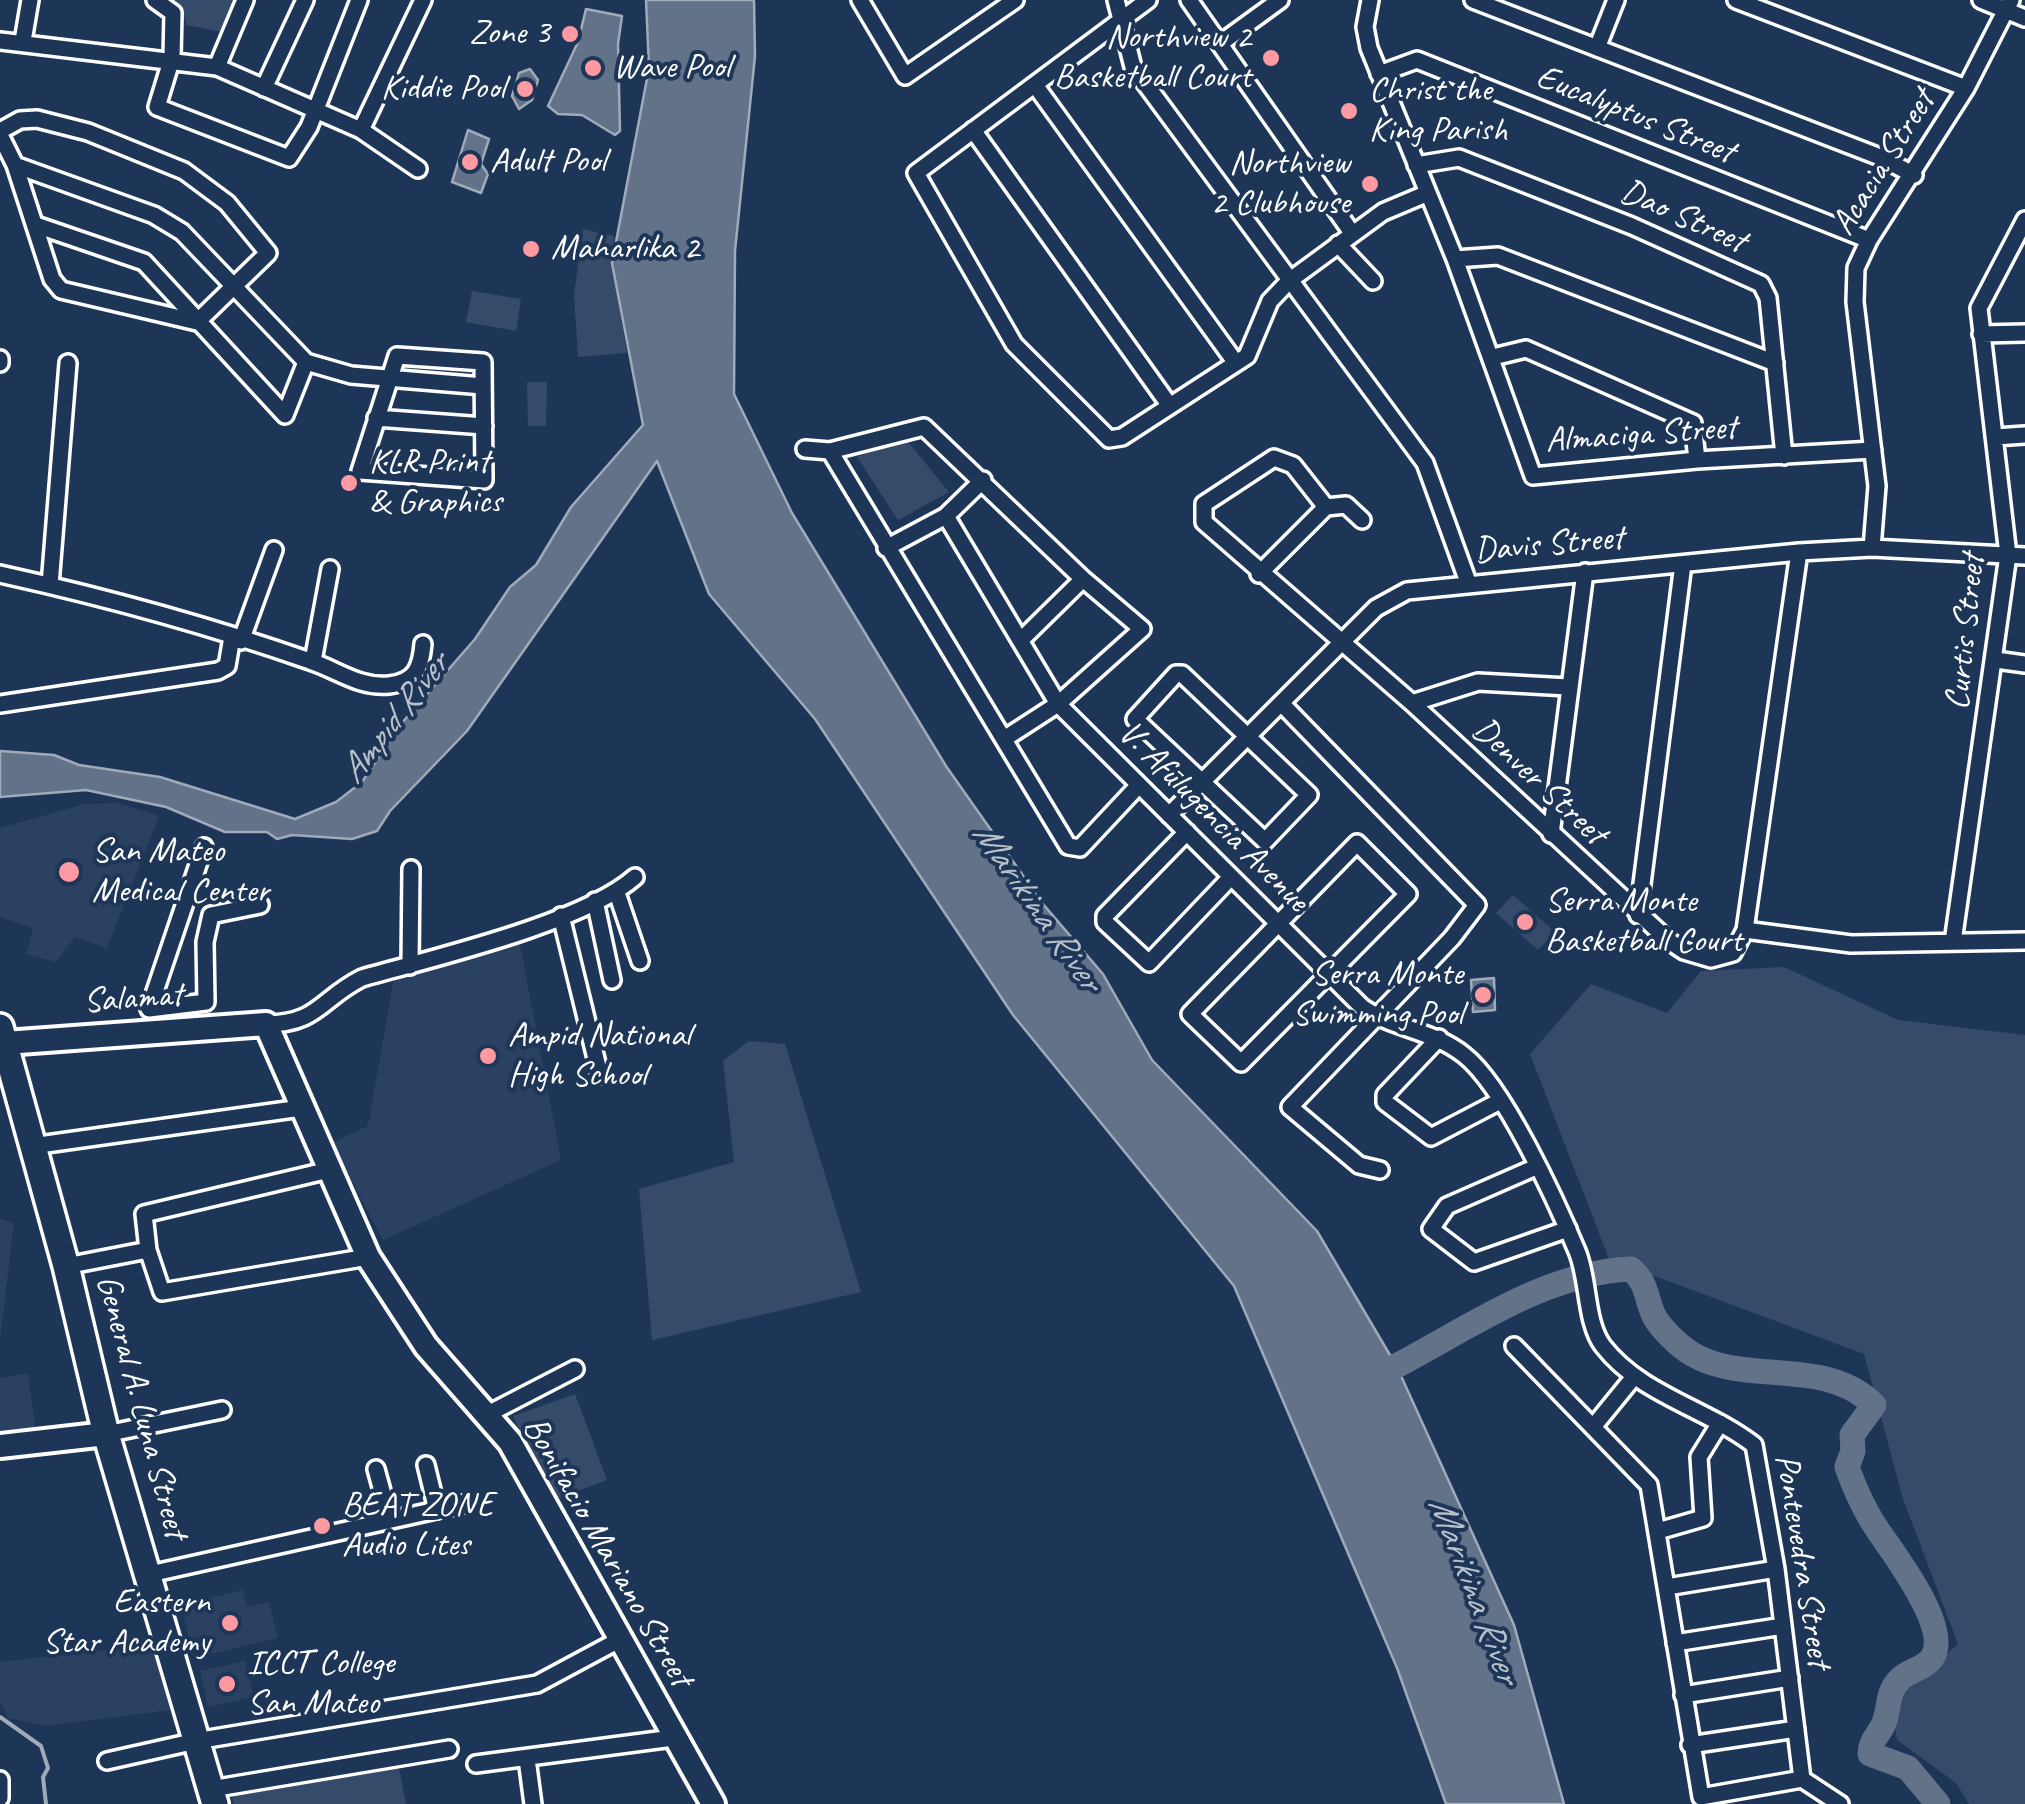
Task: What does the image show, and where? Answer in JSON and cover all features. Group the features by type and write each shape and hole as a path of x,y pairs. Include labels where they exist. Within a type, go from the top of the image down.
{"main road":[{"name":"General A. Luna Street","path":"2,1035 6,1072 66,1266 106,1434 213,1796"}],"street":[{"path":"24,40 30,0"},
{"path":"155,0 173,13 172,58 157,106 289,158 296,154 360,0"},
{"path":"217,67 245,0"},
{"path":"264,88 305,0"},
{"path":"361,130 423,0"},
{"path":"860,0 900,74 910,75 1011,1"},
{"path":"1116,0 1133,66 1425,463 1468,582"},
{"path":"1148,0 920,168 917,178 1014,344 1110,439 1122,437 1247,356 1270,302 1289,281 1382,212 1428,193"},
{"path":"1189,0 1352,233"},
{"path":"1221,43 1280,0"},
{"name":"Almaciga Street","path":"1370,0 1365,27 1380,74 1456,258 1533,476 1697,460 1873,450"},
{"path":"1472,0 1914,174"},
{"path":"1597,48 1616,0"},
{"path":"1736,0 1966,88"},
{"path":"1981,0 2009,6 2025,18"},
{"name":"Acacia Street","path":"1872,548 1877,506 1854,282 1869,240 1966,88 2009,6"},
{"path":"0,41 24,40 217,67 361,130 418,169"},
{"name":"Eucalyptus Street","path":"1380,74 1417,60 1869,240"},
{"path":"1035,86 1236,364"},
{"path":"37,118 88,132 203,182 268,253 197,322 61,290 52,279 15,166 0,133 20,120 37,118"},
{"path":"973,130 1170,406"},
{"name":"Dao Street","path":"1416,165 1460,158 1632,226 1767,289 1784,456"},
{"path":"15,166 154,215 182,232 306,362 351,375 483,386"},
{"name":"Curtis Street","path":"1953,942 1996,660 2017,555 1994,438 1981,334 1981,299 2025,220"},
{"path":"36,225 144,262 285,415 306,362"},
{"path":"1338,244 1373,281"},
{"path":"1456,258 1498,256 1775,363"},
{"path":"1981,334 2025,334"},
{"path":"1493,356 1526,350 1693,422 1697,460"},
{"path":"400,355 478,359 482,362 483,386 486,478 363,473 359,467 400,355"},
{"path":"50,585 68,363"},
{"path":"376,418 484,426"},
{"path":"805,450 830,451 918,426 929,430 1082,579 1142,629 1058,704 1004,739"},
{"path":"1994,438 2025,435"},
{"path":"830,451 1068,846 1074,849 1140,786"},
{"name":"Denver Street","path":"1326,508 1293,464 1274,458 1204,504 1204,522 1259,574 1412,703 1638,916 1684,951 1711,960 1732,953 1745,930"},
{"path":"886,548 946,516 983,480"},
{"path":"1259,574 1326,508 1346,505 1362,520"},
{"name":"V. Afulugencia Avenue","path":"946,516 1058,704 1328,974 1375,1016 1438,1038 1467,1056 1500,1102 1536,1166 1580,1258"},
{"name":"Davis Street","path":"1170,815 1395,594 1468,582 1799,552 1872,548 2017,555"},
{"path":"0,704 218,671 227,666 274,550"},
{"path":"1799,552 1745,930 1851,944 2025,941"},
{"path":"1638,916 1683,564"},
{"path":"313,661 330,569"},
{"path":"1551,834 1585,572"},
{"path":"0,574 313,661 364,685 392,685 414,676 421,667 423,644"},
{"path":"1022,639 1082,579"},
{"path":"1996,660 2025,664"},
{"path":"1176,674 1182,674 1309,795 1266,841 1202,782 1135,719 1176,674"},
{"path":"1412,703 1478,682 1568,687"},
{"path":"1281,703 1474,900 1477,910 1290,1107 1359,1165 1380,1170"},
{"path":"1187,832 1104,916 1105,922 1149,964 1231,877"},
{"path":"1357,843 1408,894 1328,974 1241,1063 1190,1014 1357,843"},
{"path":"148,1021 204,848"},
{"path":"410,966 411,870"},
{"path":"266,1024 304,1020 340,990 362,978 560,916 617,893 635,877"},
{"path":"617,893 640,960"},
{"path":"595,901 612,980"},
{"path":"148,1021 206,1002 206,942 211,915 260,905"},
{"path":"560,916 600,1075"},
{"name":"Salamat","path":"2,1035 148,1021 266,1024"},
{"name":"Bonifacio Mariano Street","path":"266,1024 368,1257 426,1346 510,1442 672,1738 713,1804"},
{"path":"1438,1038 1385,1095 1386,1102 1431,1137 1500,1102"},
{"path":"32,1146 301,1108"},
{"path":"1536,1166 1446,1206 1431,1229 1474,1262 1568,1228"},
{"path":"330,1170 149,1211 142,1220 162,1292 368,1257"},
{"path":"66,1266 148,1250"},
{"name":"Pontevedra Street","path":"1580,1258 1601,1343 1632,1378 1720,1422 1754,1445 1776,1569 1802,1780"},
{"path":"1514,1346 1649,1485 1699,1800 1753,1797 1802,1780 1840,1804"},
{"path":"486,1415 575,1369"},
{"path":"1593,1428 1632,1378"},
{"path":"0,1446 106,1434 222,1410"},
{"path":"1658,1531 1703,1518 1699,1457 1720,1422"},
{"path":"426,1465 437,1510"},
{"path":"376,1469 390,1520"},
{"path":"150,1574 463,1504"},
{"path":"1667,1586 1776,1569"},
{"path":"1676,1643 1783,1626"},
{"path":"107,1761 196,1740 538,1684 618,1640"},
{"path":"1683,1695 1790,1678"},
{"path":"1690,1745 1796,1729"},
{"path":"476,1764 672,1738"},
{"path":"213,1796 449,1750"},
{"path":"528,1759 533,1804"},
{"path":"0,1780 0,1798"}],"shaded area":[{"path":"172,0 234,0 222,32 186,25 182,5"},
{"path":"583,229 614,236 612,263 627,353 578,357 574,295"},
{"path":"472,291 521,299 516,331 466,322"},
{"path":"527,382 547,382 546,426 528,426"},
{"path":"905,438 949,492 898,520 857,457"},
{"name":"San Mateo Medical Center","path":"118,803 159,816 107,948 75,937 56,962 26,954 33,928 0,917 0,828 85,804"},
{"name":"Serra Monte Basketball Court","path":"1513,895 1555,932 1538,950 1496,913"},
{"path":"518,934 561,1160 383,1240 332,1143 368,1126 395,972"},
{"path":"1784,967 1898,1020 2025,1035 2025,1804 1969,1804 1956,1783 1897,1740 1893,1712 1906,1689 1958,1644 1903,1499 1864,1354 1609,1259 1530,1054 1591,984 1667,1013 1701,971"},
{"path":"749,1041 785,1044 861,1292 652,1340 639,1189 734,1162 723,1061"},
{"path":"0,1219 14,1223 0,1339"},
{"path":"28,1373 36,1433 0,1437 0,1378"},
{"path":"575,1394 607,1480 552,1501 513,1416"},
{"name":"Eastern Star Academy","path":"243,1590 247,1607 269,1602 278,1638 194,1658 181,1605"},
{"path":"156,1644 170,1710 46,1726 8,1718 0,1701 0,1662"},
{"name":"ICCT College San Mateo","path":"245,1661 254,1697 208,1707 200,1671"},
{"path":"397,1759 406,1804 234,1804 231,1793"}],"water":[{"name":"Marikina River","path":"646,0 754,0 755,56 735,251 734,394 792,513 946,766 1043,904 1103,974 1152,1060 1317,1231 1397,1367 1514,1625 1564,1804 1446,1804 1397,1668 1234,1286 1013,1015 815,719 709,594 657,461 467,731 390,811 377,831 352,839 292,835 277,839 267,832 225,832 166,807 86,790 0,797 0,751 54,755 79,765 160,777 295,819 336,802 362,782 401,724 475,639 510,587 536,565 571,507 643,425 612,263 649,68"},
{"name":"Wave Pool","path":"586,9 622,16 618,44 620,131 615,135 582,115 558,114 548,106 578,42"},
{"name":"Kiddie Pool","path":"530,69 538,80 532,100 519,109 512,96 519,73"},
{"name":"Adult Pool","path":"468,130 489,139 481,164 488,174 481,193 452,182"},
{"name":"Serra Monte Swimming Pool","path":"1494,978 1495,1010 1473,1012 1471,980"}],"waterway":[{"path":"1366,1381 1527,1296 1596,1273 1631,1269 1643,1285 1657,1321 1692,1354 1736,1369 1809,1376 1855,1390 1874,1405 1852,1435 1853,1451 1847,1467 1868,1514 1928,1610 1936,1645 1929,1662 1896,1684 1870,1754 1908,1768 1938,1804"},
{"path":"0,1717 41,1746 48,1768 43,1777 46,1804"}],"place":[{"name":"Zone 3","path":"570,34"},
{"name":"Northview 2 Basketball Court","path":"1271,58"},
{"name":"Wave Pool","path":"593,68"},
{"name":"Kiddie Pool","path":"525,89"},
{"name":"Christ the King Parish","path":"1349,111"},
{"name":"Adult Pool","path":"470,162"},
{"name":"Northview 2 Clubhouse","path":"1370,184"},
{"name":"Maharlika 2","path":"531,249"},
{"name":"KLR Print & Graphics","path":"349,483"},
{"name":"San Mateo Medical Center","path":"69,872"},
{"name":"Serra Monte Basketball Court","path":"1525,922"},
{"name":"Serra Monte Swimming Pool","path":"1483,995"},
{"name":"Ampid National High School","path":"488,1056"},
{"name":"BEAT ZONE Audio Lites","path":"322,1526"},
{"name":"Eastern Star Academy","path":"230,1623"},
{"name":"ICCT College San Mateo","path":"227,1684"}],"water label":[{"name":"Ampid River","path":"395,719"}]}
